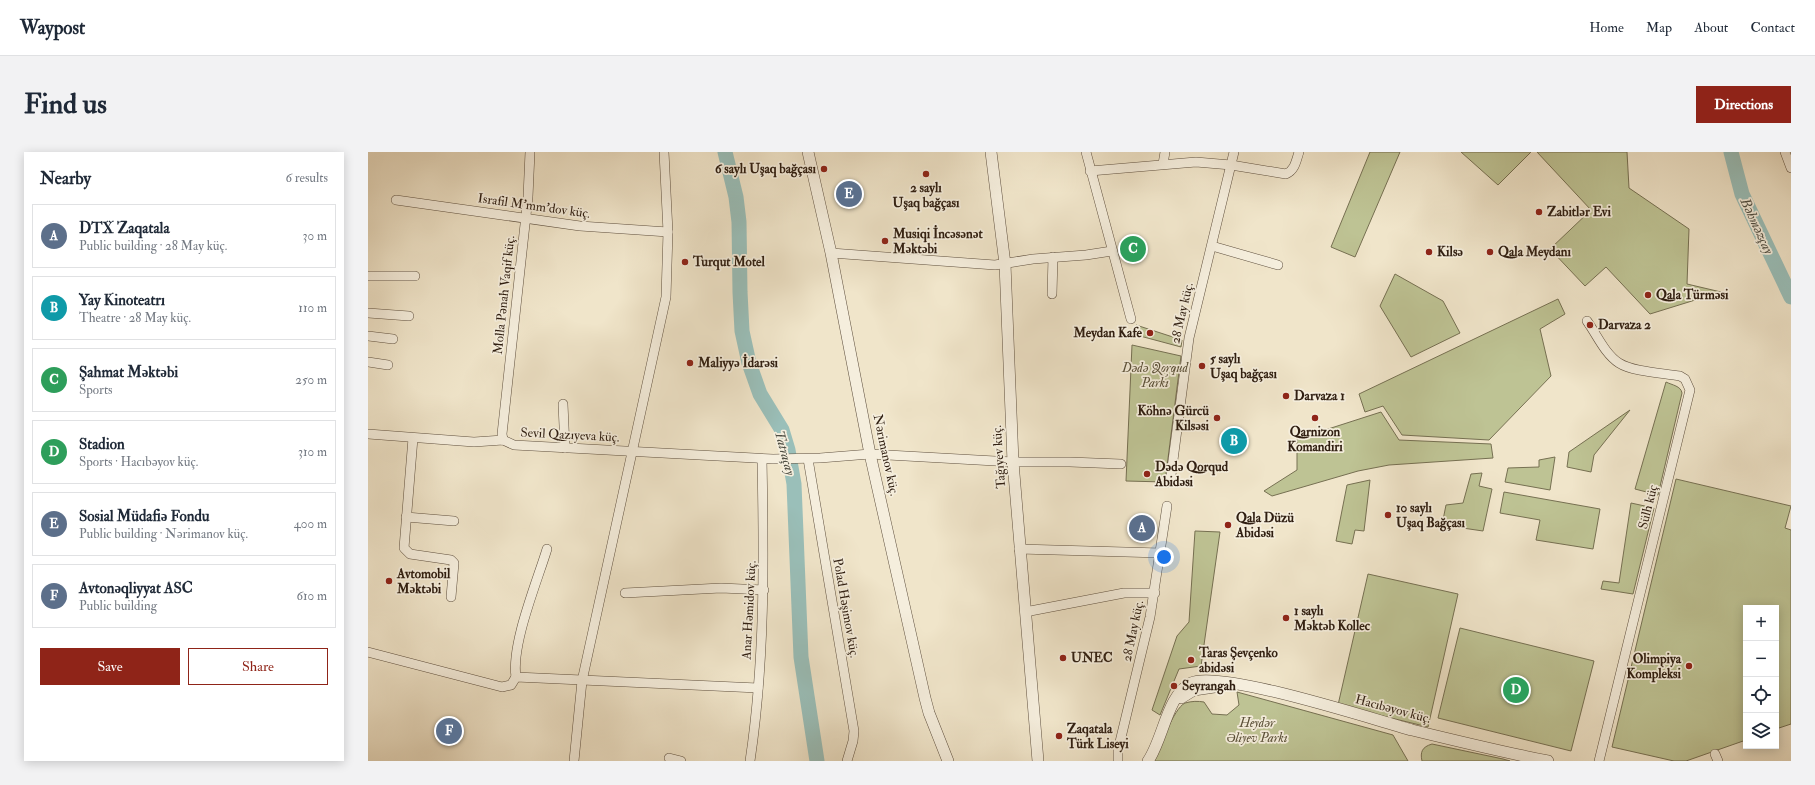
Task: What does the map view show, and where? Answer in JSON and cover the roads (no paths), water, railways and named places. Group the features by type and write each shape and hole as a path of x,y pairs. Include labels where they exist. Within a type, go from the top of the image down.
{"street":[{"name":"Molla Pənah Vaqif küç.","path":"503,440 502,434 526,218 530,152"},
{"path":"574,761 582,681 631,451 663,314 668,263 664,152"},
{"name":"Nərimanov küç.","path":"808,152 831,253 870,454 926,698 948,761"},
{"name":"Tağıyev küç.","path":"991,152 1005,264 1019,549 1038,761"},
{"path":"1086,152 1131,320"},
{"path":"1163,164 1165,152"},
{"name":"28 May küç.","path":"1170,483 1188,345 1234,152"},
{"path":"1090,170 1196,162 1231,165 1286,174 1291,172 1299,152"},
{"path":"1785,152 1791,168"},
{"name":"Israfil M'mm'dov küç.","path":"396,200 610,229 668,232"},
{"path":"1212,246 1278,265"},
{"path":"831,253 983,266 1053,257 1091,255 1112,251"},
{"path":"1052,294 1053,257"},
{"path":"368,276 415,276"},
{"path":"368,313 409,316"},
{"name":"Sülh küç","path":"1587,321 1610,354 1618,362 1626,367 1680,376 1685,379 1690,390 1599,761"},
{"path":"368,336 393,339"},
{"path":"368,362 388,365"},
{"path":"563,404 565,448"},
{"name":"Sevil Qazıyeva küç.","path":"368,434 474,442 503,440 514,445 565,448 762,459 805,459"},
{"path":"413,438 404,548 406,552 451,560 454,563 451,597"},
{"path":"805,459 870,454 1014,462 1121,464"},
{"name":"Anar Həmidov küç.","path":"750,761 758,688 764,590 762,459"},
{"name":"Polad Həşimov küç.","path":"805,459 854,731 854,741 847,761"},
{"name":"28 May küç.","path":"1118,761 1118,750 1155,593 1167,506"},
{"path":"406,517 454,521"},
{"path":"368,652 502,687 511,684 516,677 516,654 547,549"},
{"path":"1019,549 1161,553"},
{"path":"625,593 721,588 764,590"},
{"path":"1025,612 1124,593 1155,593"},
{"path":"516,677 758,688"},
{"name":"Hacıbəyov küç.","path":"1148,761 1173,705 1180,693 1191,683 1202,680 1244,684 1413,730 1548,761"},
{"path":"669,758 681,761"}],"waterway":[{"name":"Tatraçay","path":"725,152 736,197 739,222 742,331 749,363 760,394 782,430 788,450 794,484 801,657 817,761"},
{"name":"Bəhməzçay","path":"1731,152 1742,194 1791,297"}],"place":[{"name":"6 saylı Uşaq bağçası","path":"824,169"},
{"name":"2 saylı Uşaq bağçası","path":"926,174"},
{"name":"Sosial Müdafiə Fondu","path":"849,194"},
{"name":"Zabitlər Evi","path":"1539,212"},
{"name":"Musiqi İncəsənət Məktəbi","path":"885,241"},
{"name":"Şahmat Məktəbi","path":"1133,249"},
{"name":"Kilsə","path":"1429,252"},
{"name":"Qala Meydanı","path":"1490,252"},
{"name":"Turqut Motel","path":"685,262"},
{"name":"Qala Türməsi","path":"1648,295"},
{"name":"Darvaza 2","path":"1590,325"},
{"name":"Meydan Kafe","path":"1150,333"},
{"name":"Maliyyə İdarəsi","path":"690,363"},
{"name":"5 saylı Uşaq bağçası","path":"1202,366"},
{"name":"Darvaza 1","path":"1286,396"},
{"name":"Köhnə Gürcü Kilsəsi","path":"1217,418"},
{"name":"Qarnizon Komandiri","path":"1315,418"},
{"name":"Yay Kinoteatrı","path":"1234,441"},
{"name":"Dədə Qorqud Abidəsi","path":"1147,474"},
{"name":"10 saylı Uşaq Bağçası","path":"1388,515"},
{"name":"Qala Düzü Abidəsi","path":"1228,525"},
{"name":"DTX Zaqatala","path":"1142,528"},
{"name":"Avtomobil Məktəbi","path":"389,581"},
{"name":"1 saylı Məktəb Kollec","path":"1286,618"},
{"name":"UNEC","path":"1063,658"},
{"name":"Taras Şevçenko abidəsi","path":"1191,660"},
{"name":"Olimpiya Kompleksi","path":"1689,666"},
{"name":"Seyrangah","path":"1174,686"},
{"name":"Stadion","path":"1516,690"},
{"name":"Avtonəqliyyat ASC","path":"449,731"},
{"name":"Zaqatala Türk Liseyi","path":"1059,736"}],"park label":[{"name":"Dədə Qorqud Parkı","path":"1155,376"},
{"name":"Heydər Əliyev Parkı","path":"1257,730"}]}
